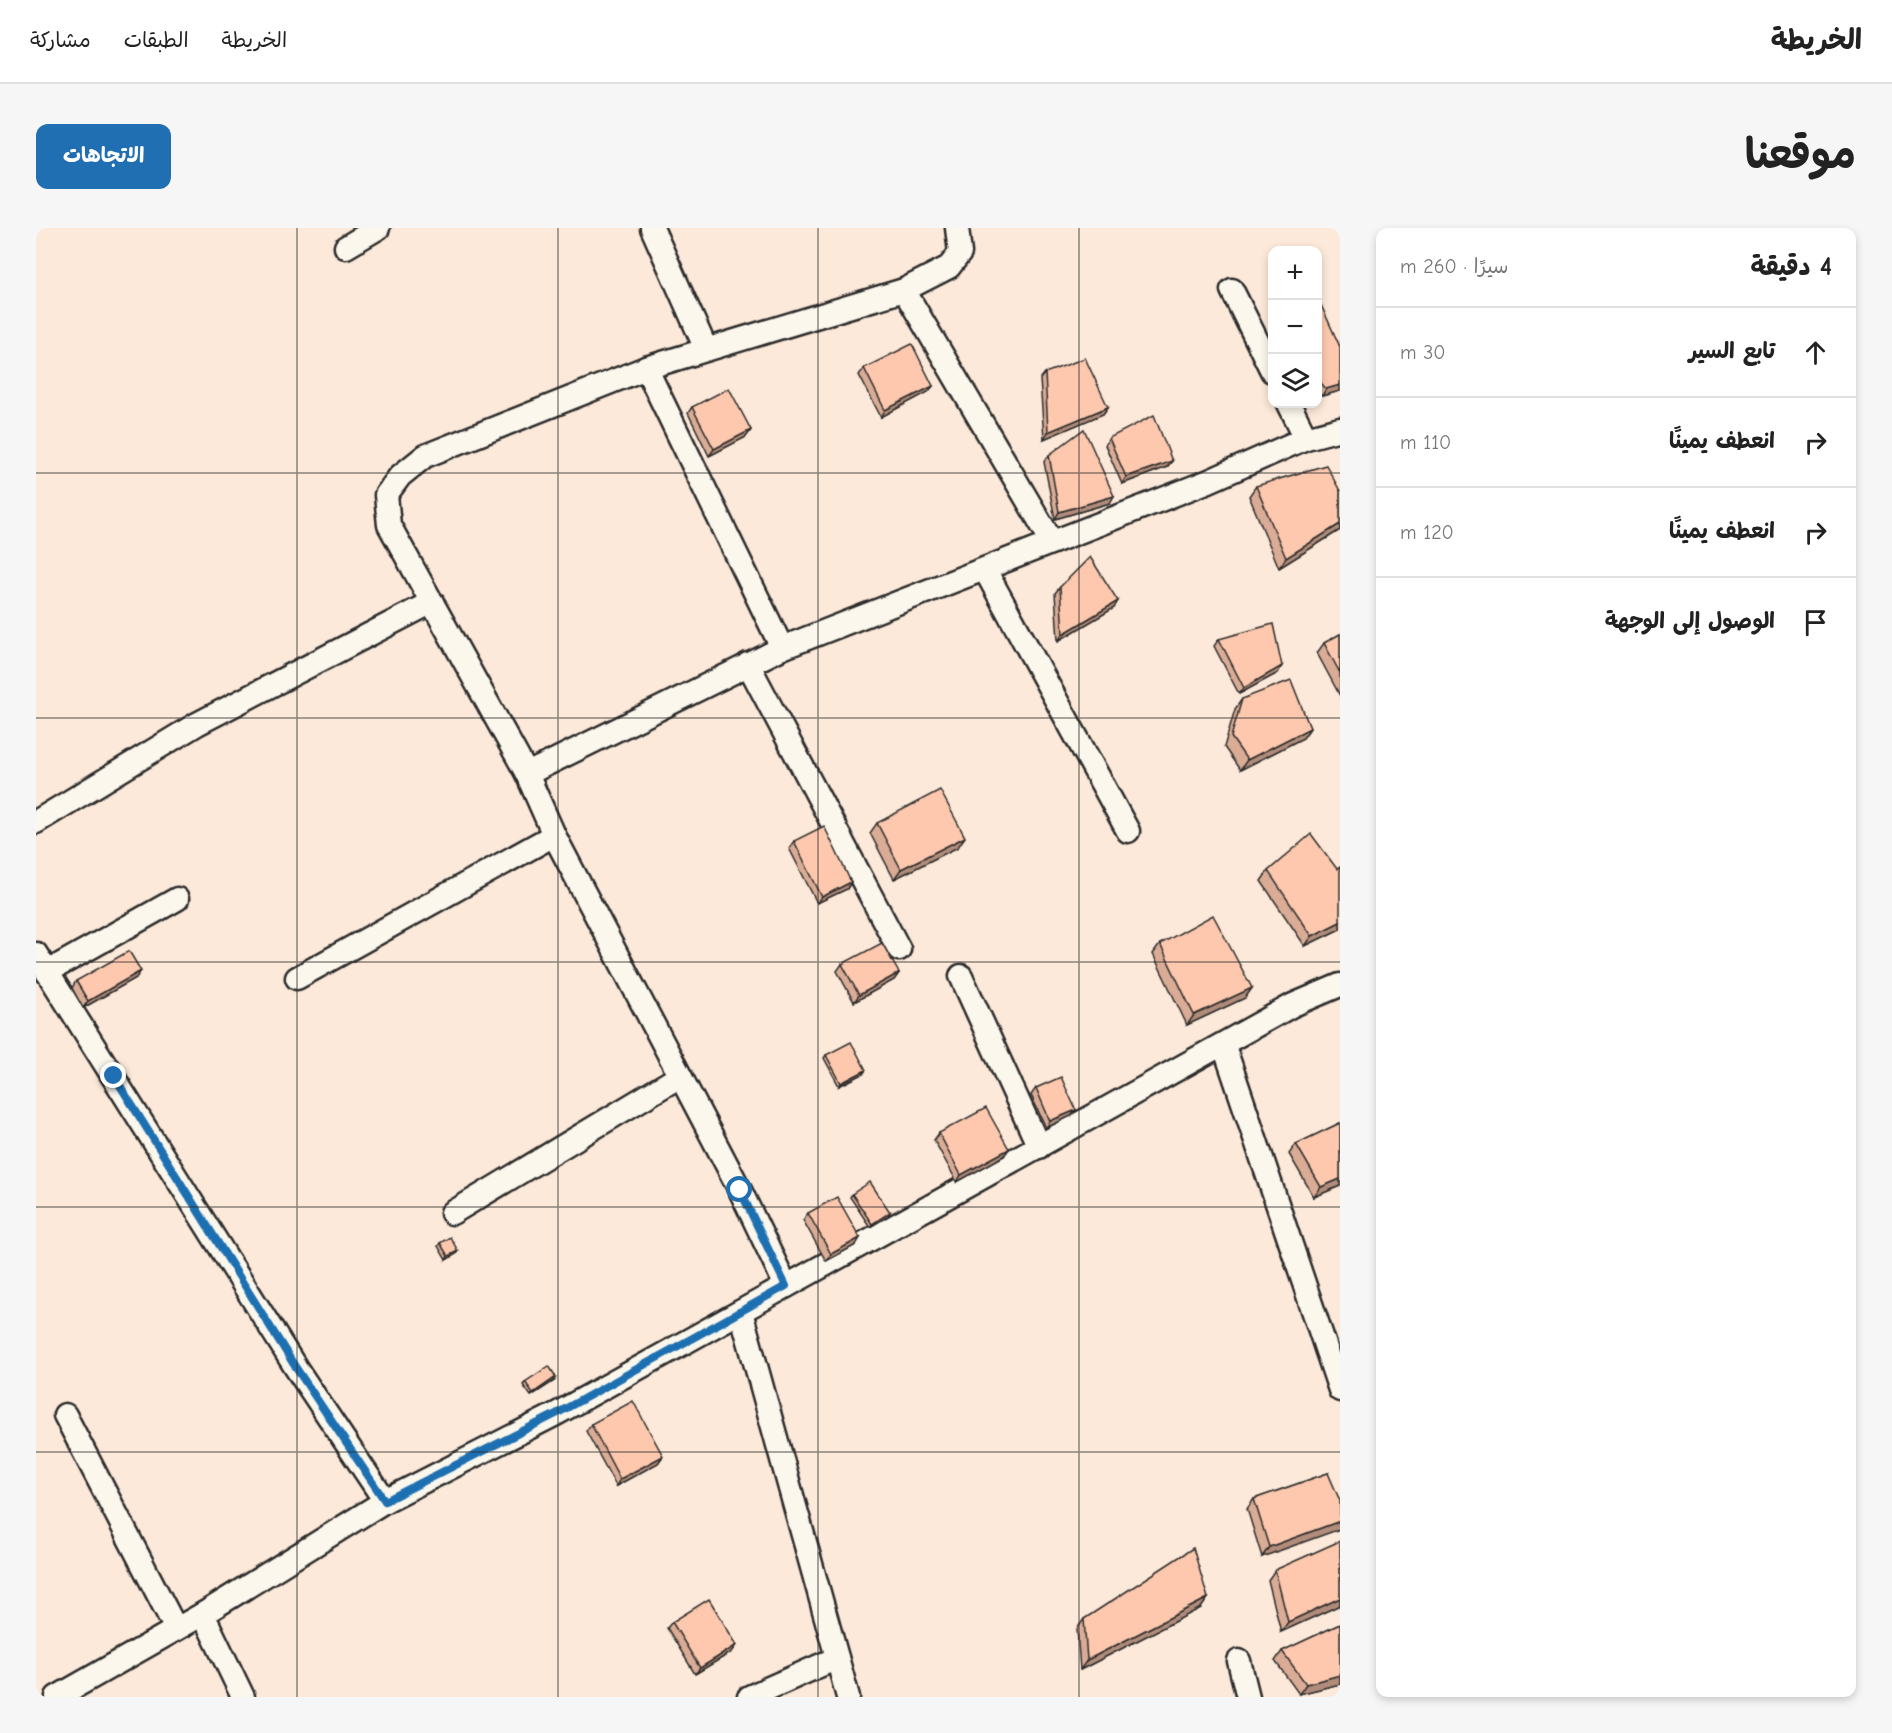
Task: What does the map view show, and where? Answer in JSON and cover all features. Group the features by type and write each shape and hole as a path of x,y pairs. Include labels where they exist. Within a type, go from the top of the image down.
{"street":[{"path":"346,247 378,228"},
{"path":"652,228 706,349"},
{"path":"786,1286 740,1190 554,835 527,774 389,525 386,495 400,476 425,456 646,368 904,290 949,267 960,253 957,228"},
{"path":"904,290 1052,542"},
{"path":"1232,290 1268,363"},
{"path":"646,368 782,648"},
{"path":"1291,408 1306,438"},
{"path":"527,774 782,648 1209,481 1306,438 1340,429"},
{"path":"985,570 1128,831"},
{"path":"36,822 197,724 432,602"},
{"path":"748,664 899,949"},
{"path":"297,978 554,835"},
{"path":"177,899 42,963 296,1368 385,1501"},
{"path":"961,976 1039,1148"},
{"path":"57,1697 203,1614 385,1501 556,1414 1224,1046 1293,1005 1340,985"},
{"path":"1224,1046 1340,1390"},
{"path":"452,1214 680,1076"},
{"path":"741,1312 848,1697"},
{"path":"65,1415 176,1629"},
{"path":"203,1614 243,1697"},
{"path":"749,1697 837,1658"},
{"path":"1239,1661 1248,1697"}],"building":[{"path":"1322,307 1340,347 1340,385 1326,389 1322,384"},
{"path":"912,344 933,386 885,410 864,368"},
{"path":"1085,358 1108,407 1048,432 1045,373"},
{"path":"729,388 751,430 714,449 692,407"},
{"path":"1154,415 1172,461 1126,477 1109,438"},
{"path":"1084,429 1114,496 1059,512 1049,455"},
{"path":"1326,465 1340,491 1340,524 1286,558 1256,486"},
{"path":"1090,557 1118,601 1063,634 1060,587"},
{"path":"1273,624 1282,666 1244,688 1219,639"},
{"path":"1340,634 1340,673 1324,643"},
{"path":"1291,680 1310,728 1247,760 1231,737 1242,699"},
{"path":"940,790 965,837 901,869 877,823"},
{"path":"824,826 851,882 822,897 794,841"},
{"path":"1311,834 1337,869 1340,867 1340,922 1312,936 1268,871"},
{"path":"1213,915 1252,988 1194,1015 1160,944"},
{"path":"882,943 899,973 859,995 842,964"},
{"path":"129,951 141,971 88,1001 76,981"},
{"path":"851,1042 866,1070 841,1083 826,1055"},
{"path":"1061,1077 1076,1110 1050,1121 1036,1088"},
{"path":"986,1108 1009,1149 961,1175 939,1133"},
{"path":"1340,1123 1340,1179 1321,1187 1296,1144"},
{"path":"870,1182 890,1212 872,1224 852,1194"},
{"path":"837,1197 860,1238 831,1254 808,1213"},
{"path":"450,1237 458,1251 448,1256 440,1243"},
{"path":"549,1366 556,1377 533,1393 525,1382"},
{"path":"633,1401 663,1456 620,1479 591,1424"},
{"path":"1328,1473 1340,1501 1340,1521 1269,1547 1254,1499"},
{"path":"1340,1541 1340,1598 1288,1622 1275,1570"},
{"path":"1193,1548 1208,1598 1087,1660 1084,1619"},
{"path":"709,1599 737,1645 700,1668 672,1622"},
{"path":"1340,1624 1340,1675 1306,1684 1282,1651"}],"route":[{"path":"114,1076 296,1368 385,1501 556,1414 786,1286 740,1190"}]}
